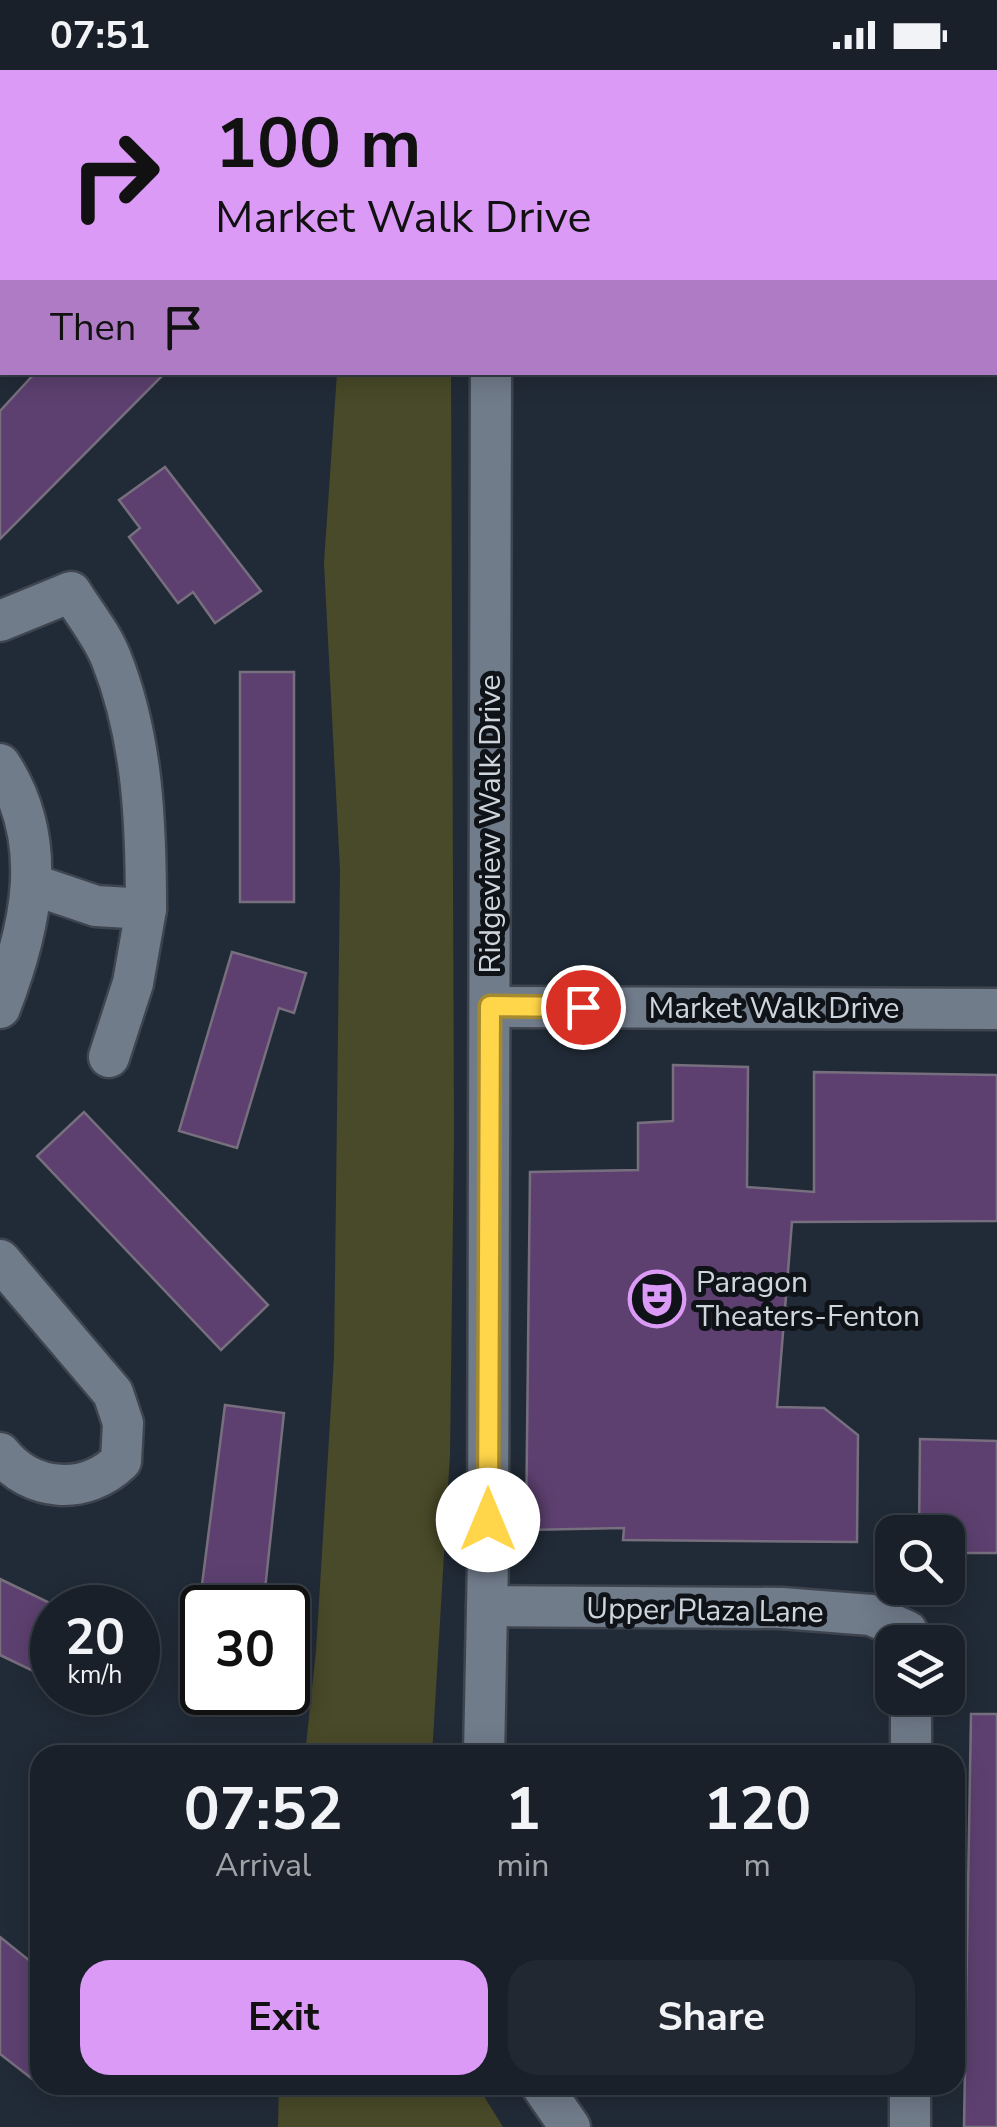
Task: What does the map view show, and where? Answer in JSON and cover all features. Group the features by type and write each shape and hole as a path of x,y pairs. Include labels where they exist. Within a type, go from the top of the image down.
{"street":[{"name":"Ridgeview Walk Drive","path":"484,1745 491,375"},
{"path":"0,621 71,592 110,656 135,745 143,798 146,908 133,983 109,1058"},
{"path":"0,764 19,792 34,885 19,959 0,1008"},
{"path":"34,885 96,906 146,908"},
{"name":"Market Walk Drive","path":"490,1006 997,1010"},
{"path":"0,1260 113,1393 124,1423 121,1461 88,1483 40,1483 21,1474 0,1453"},
{"name":"Upper Plaza Lane","path":"487,1606 782,1608 871,1615 894,1625"},
{"path":"910,1715 911,1745"},
{"path":"548,2095 570,2127"},
{"path":"910,2095 910,2127"}],"green space":[{"path":"337,375 451,375 454,1137 450,1454 433,1745 306,1745 316,1651 334,1357 340,870 324,563"},
{"path":"279,2095 483,2095 503,2127 278,2127"}],"building":[{"path":"33,375 163,375 0,539 0,411"},
{"path":"165,467 261,591 215,623 193,592 178,603 129,537 140,528 119,500"},
{"path":"240,672 294,672 294,902 240,902"},
{"path":"232,952 306,973 294,1013 279,1008 237,1148 179,1131"},
{"name":"Paragon Theaters-Fenton","path":"673,1065 748,1067 747,1187 814,1192 814,1072 997,1075 997,1221 792,1222 777,1407 824,1408 858,1435 857,1542 623,1540 624,1528 526,1530 530,1172 638,1170 638,1123 673,1121"},
{"path":"84,1112 268,1305 221,1350 37,1156"},
{"path":"225,1405 284,1413 265,1585 202,1585"},
{"path":"920,1439 997,1441 997,1553 965,1553 965,1515 919,1515"},
{"path":"0,1579 30,1593 30,1669 0,1655"},
{"path":"971,1714 997,1714 997,2127 964,2127"},
{"path":"0,1937 30,1961 30,2077 0,2054"}],"place":[{"name":"Paragon Theaters-Fenton","path":"657,1299"}],"route":[{"path":"488,1520 490,1006 583,1007"}]}
